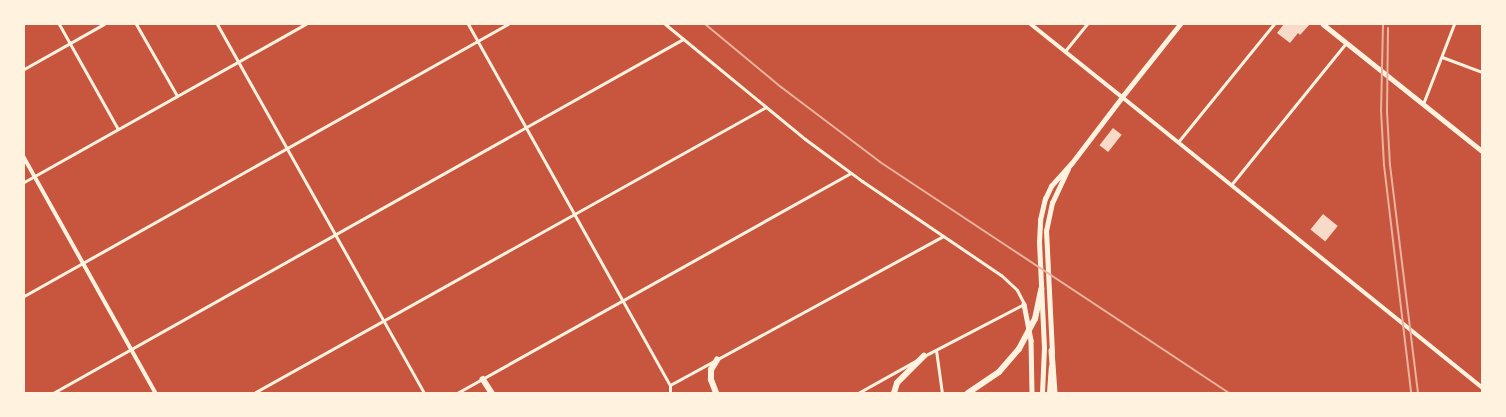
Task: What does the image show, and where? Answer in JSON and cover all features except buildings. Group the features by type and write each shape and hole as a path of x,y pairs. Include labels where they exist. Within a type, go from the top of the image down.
{"highway":[{"path":"968,393 999,372 1013,358 1025,340 1035,319 1041,287"},
{"path":"1052,351 1055,393"},
{"path":"894,393 901,378 924,356"},
{"path":"716,393 711,380 711,370 717,360"},
{"path":"483,378 492,393"}],"main road":[{"path":"1042,393 1044,348 1039,242 1040,220 1045,199 1052,186 1071,164 1180,24"},
{"path":"1323,24 1482,150"},
{"path":"1122,97 1482,387"},
{"path":"1049,393 1052,351 1046,245 1047,224 1052,203 1071,164"},
{"path":"1024,304 1031,340 1032,393"}],"street":[{"path":"59,24 118,129"},
{"path":"24,69 104,24"},
{"path":"136,24 177,96"},
{"path":"217,24 424,393"},
{"path":"24,182 306,24"},
{"path":"468,24 670,385 670,393"},
{"path":"24,296 508,24"},
{"path":"665,24 766,107 850,173 1013,284 1024,304 924,356 858,393"},
{"path":"1032,24 1122,97"},
{"path":"1065,51 1087,24"},
{"path":"1178,142 1274,24"},
{"path":"1423,104 1454,24"},
{"path":"53,393 683,39"},
{"path":"1231,185 1346,43"},
{"path":"1442,57 1482,72"},
{"path":"254,393 766,107"},
{"path":"24,157 156,393"},
{"path":"457,393 850,173"},
{"path":"670,385 943,236"},
{"path":"936,350 942,393"}],"railway":[{"path":"705,24 781,87 880,162 1229,393"},
{"path":"1383,24 1381,110 1384,165 1411,393"},
{"path":"1388,28 1387,112 1390,165 1418,393"}]}
